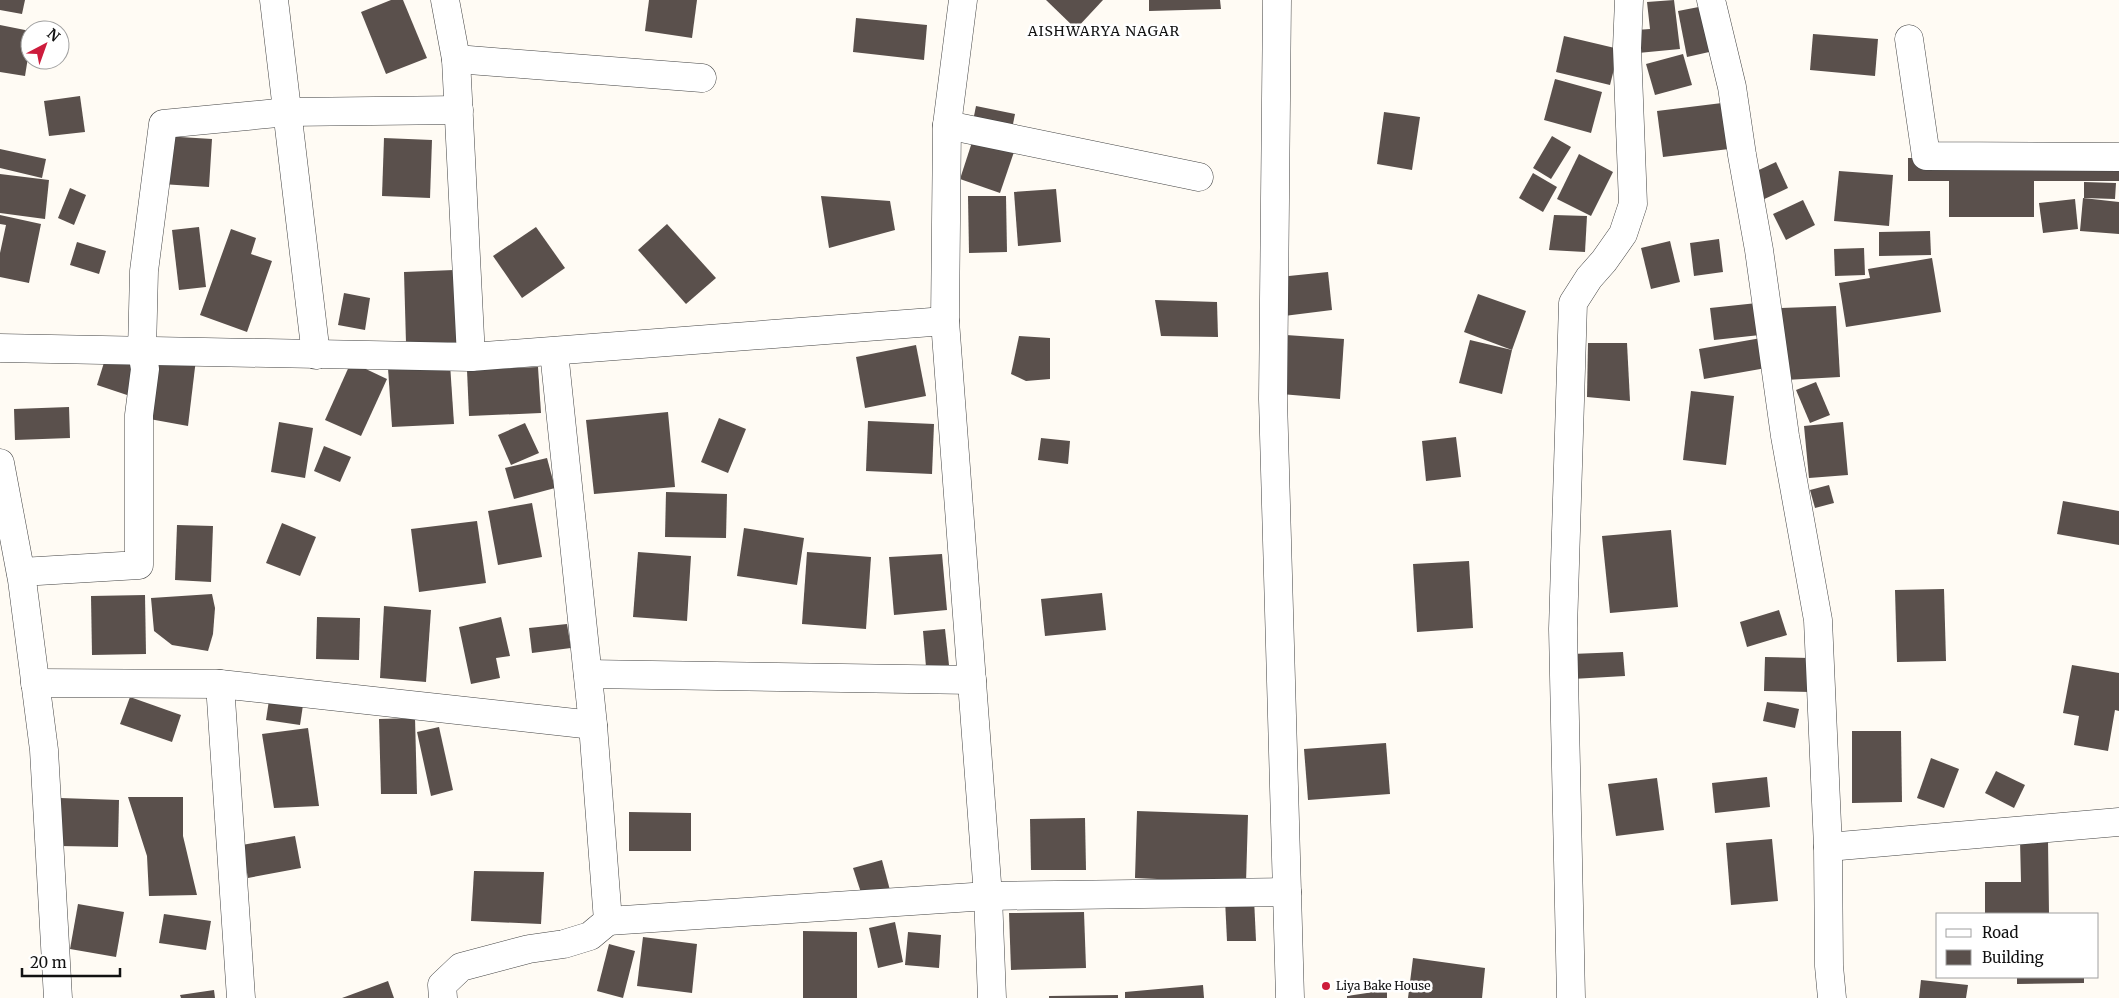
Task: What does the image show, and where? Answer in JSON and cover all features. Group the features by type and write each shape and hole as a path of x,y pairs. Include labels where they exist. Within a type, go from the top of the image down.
{"street":[{"path":"274,0 316,355"},
{"path":"445,0 456,59 471,357"},
{"path":"963,0 948,125 945,321 988,896 992,998"},
{"path":"1277,0 1273,399 1290,998"},
{"path":"1571,998 1562,629 1573,303 1589,278 1604,262 1623,234 1633,204 1627,48 1629,0"},
{"path":"1711,0 1732,87 1759,250 1785,436 1818,620 1828,847 1829,966 1832,998"},
{"path":"1909,39 1926,156 2119,157"},
{"path":"456,59 702,78"},
{"path":"21,572 139,565 139,415 145,369 142,351 144,271 163,124 288,112 459,110"},
{"path":"948,125 1199,177"},
{"path":"0,348 471,357 945,321"},
{"path":"554,352 593,725 608,921"},
{"path":"0,463 21,572 44,750 58,998"},
{"path":"588,674 972,680"},
{"path":"35,683 220,684 593,725"},
{"path":"220,684 241,998"},
{"path":"1828,847 2119,822"},
{"path":"443,998 442,985 461,967 529,949 564,944 590,936 608,921 988,896 1287,892"}],"building":[{"path":"0,0 25,0 22,14 0,10"},
{"path":"391,0 403,0 427,58 386,74 361,12"},
{"path":"649,0 697,0 692,38 645,31"},
{"path":"1046,0 1103,0 1076,29"},
{"path":"1149,0 1220,0 1221,9 1149,11"},
{"path":"1674,0 1680,49 1638,53 1636,30 1650,29 1647,2"},
{"path":"1709,5 1718,50 1687,57 1678,11"},
{"path":"856,18 927,25 924,60 853,52"},
{"path":"0,25 20,29 20,70 26,70 25,76 0,72"},
{"path":"1813,34 1878,39 1875,76 1810,70"},
{"path":"1564,36 1619,49 1610,85 1556,72"},
{"path":"1683,54 1692,85 1655,95 1646,64"},
{"path":"1555,79 1602,92 1591,133 1544,120"},
{"path":"80,96 85,132 49,136 44,101"},
{"path":"1722,103 1729,149 1663,157 1657,111"},
{"path":"976,106 1015,114 1012,129 973,121"},
{"path":"1384,112 1420,117 1412,170 1377,164"},
{"path":"164,136 212,139 209,187 161,184"},
{"path":"974,136 1015,149 1000,193 960,179"},
{"path":"1552,136 1571,147 1551,179 1533,168"},
{"path":"384,138 432,140 430,198 382,196"},
{"path":"0,149 46,159 42,178 0,168"},
{"path":"1579,154 1613,172 1591,216 1557,199"},
{"path":"1908,158 2119,158 2119,181 2034,181 2034,217 1949,217 1949,181 1908,181"},
{"path":"1776,162 1788,188 1758,202 1746,176"},
{"path":"1839,171 1893,175 1889,226 1834,221"},
{"path":"1533,173 1557,187 1543,212 1519,198"},
{"path":"0,174 49,180 45,219 0,213"},
{"path":"2084,182 2116,183 2115,199 2084,198"},
{"path":"70,188 86,195 74,225 58,218"},
{"path":"1056,189 1061,242 1018,246 1014,192"},
{"path":"821,196 890,201 895,230 829,248"},
{"path":"968,196 1006,196 1007,252 969,253"},
{"path":"2083,198 2119,202 2119,234 2080,231"},
{"path":"2075,199 2078,229 2043,233 2039,203"},
{"path":"1803,200 1815,225 1786,240 1773,214"},
{"path":"0,215 41,224 29,283 0,277 0,253 6,225 0,224"},
{"path":"1554,215 1587,216 1585,252 1549,250"},
{"path":"667,224 716,278 686,304 638,250"},
{"path":"199,227 206,287 179,290 172,230"},
{"path":"536,227 565,268 522,298 493,256"},
{"path":"231,229 256,238 251,254 272,261 247,332 200,315"},
{"path":"1930,231 1931,255 1879,256 1879,232"},
{"path":"1719,239 1723,272 1694,276 1690,243"},
{"path":"1670,241 1680,282 1651,289 1641,248"},
{"path":"77,242 106,251 99,274 70,265"},
{"path":"1864,248 1865,275 1835,276 1834,249"},
{"path":"1932,258 1941,312 1846,327 1839,283 1870,278 1868,269"},
{"path":"454,270 457,342 406,343 404,272"},
{"path":"1328,272 1332,310 1284,316 1279,277"},
{"path":"344,293 370,298 365,330 338,325"},
{"path":"1478,294 1526,311 1512,350 1464,332"},
{"path":"1155,300 1217,302 1218,337 1161,336"},
{"path":"1757,303 1760,335 1714,340 1710,308"},
{"path":"1836,306 1840,377 1785,380 1781,308"},
{"path":"1286,335 1344,339 1340,399 1281,394"},
{"path":"1019,336 1050,338 1050,379 1026,381 1011,374"},
{"path":"1761,338 1766,368 1704,379 1699,349"},
{"path":"1470,340 1512,350 1502,394 1459,383"},
{"path":"1588,343 1627,343 1630,401 1587,397"},
{"path":"916,345 926,396 865,408 856,357"},
{"path":"107,353 144,365 133,397 97,385"},
{"path":"152,357 196,359 188,426 144,418"},
{"path":"351,362 387,379 361,436 325,420"},
{"path":"450,364 454,424 392,427 388,368"},
{"path":"538,367 541,413 469,416 467,370"},
{"path":"1816,382 1830,415 1810,423 1796,390"},
{"path":"1691,391 1734,396 1726,465 1683,460"},
{"path":"69,407 70,438 15,440 14,409"},
{"path":"668,412 675,487 594,494 586,420"},
{"path":"719,418 746,429 728,473 701,462"},
{"path":"868,421 934,424 932,474 866,471"},
{"path":"279,422 313,428 305,478 271,472"},
{"path":"1843,422 1848,475 1809,478 1804,426"},
{"path":"525,423 539,453 511,465 498,435"},
{"path":"1456,437 1461,477 1426,481 1422,441"},
{"path":"1041,438 1070,441 1068,464 1038,460"},
{"path":"324,446 351,457 340,482 314,471"},
{"path":"547,458 555,488 514,499 505,468"},
{"path":"1829,485 1834,503 1815,508 1810,490"},
{"path":"666,492 727,494 726,538 665,537"},
{"path":"2063,501 2119,511 2119,545 2057,534"},
{"path":"532,503 542,557 498,565 488,511"},
{"path":"477,521 486,583 419,592 411,529"},
{"path":"282,523 316,537 300,576 266,563"},
{"path":"177,525 213,526 211,582 175,580"},
{"path":"744,528 804,538 797,585 737,576"},
{"path":"1671,530 1678,607 1610,613 1602,536"},
{"path":"638,552 691,556 687,621 633,617"},
{"path":"807,552 871,557 866,629 802,624"},
{"path":"942,554 947,610 894,615 889,557"},
{"path":"1469,561 1473,628 1417,632 1413,564"},
{"path":"1944,589 1946,661 1897,662 1895,590"},
{"path":"1102,593 1106,630 1045,636 1041,599"},
{"path":"212,594 215,608 213,634 208,651 172,645 154,631 151,598"},
{"path":"145,595 146,654 92,655 91,596"},
{"path":"384,606 431,610 426,682 380,678"},
{"path":"1779,610 1787,635 1747,647 1740,622"},
{"path":"317,617 360,618 359,660 316,659"},
{"path":"501,617 510,656 496,658 500,678 471,684 459,627"},
{"path":"567,624 571,648 532,653 529,628"},
{"path":"945,629 949,665 926,667 923,631"},
{"path":"1623,652 1625,676 1572,679 1571,654"},
{"path":"1765,657 1810,658 1810,692 1764,691"},
{"path":"2072,665 2119,673 2119,711 2115,710 2108,751 2074,745 2079,716 2063,713"},
{"path":"130,697 181,715 172,742 120,724"},
{"path":"269,700 303,705 300,725 266,720"},
{"path":"1767,702 1799,709 1795,728 1763,721"},
{"path":"415,718 417,794 381,794 379,719"},
{"path":"439,727 453,790 431,796 417,732"},
{"path":"308,728 319,806 274,808 262,734"},
{"path":"1852,731 1901,731 1902,802 1852,803"},
{"path":"1386,743 1390,794 1308,800 1304,749"},
{"path":"1931,758 1959,769 1944,808 1917,798"},
{"path":"1996,771 2025,785 2014,808 1985,793"},
{"path":"1767,777 1770,807 1715,813 1712,783"},
{"path":"1657,778 1664,830 1616,836 1608,784"},
{"path":"128,797 183,797 183,836 197,895 149,896 147,856"},
{"path":"60,798 119,800 118,847 59,846"},
{"path":"1137,811 1248,815 1246,883 1135,878"},
{"path":"629,812 691,813 691,851 629,851"},
{"path":"1085,818 1086,870 1031,870 1030,819"},
{"path":"295,836 301,868 248,878 242,845"},
{"path":"1772,839 1778,901 1731,905 1726,843"},
{"path":"2020,840 2048,840 2049,913 1985,913 1985,882 2021,882"},
{"path":"882,860 891,894 864,902 853,868"},
{"path":"474,871 544,872 541,924 471,921"},
{"path":"1254,898 1256,941 1227,941 1225,899"},
{"path":"78,904 124,912 116,957 70,949"},
{"path":"1084,912 1086,968 1011,970 1009,913"},
{"path":"164,914 211,921 206,950 159,943"},
{"path":"895,922 903,962 878,968 869,928"},
{"path":"803,931 857,932 857,998 803,998"},
{"path":"908,932 941,935 939,968 905,965"},
{"path":"643,937 697,944 692,993 637,986"},
{"path":"609,944 635,951 623,998 597,991"},
{"path":"1413,958 1485,968 1482,998 1408,998"},
{"path":"2017,978 2084,978 2084,983 2017,984"},
{"path":"1921,980 1968,985 1966,998 1919,998"},
{"path":"388,981 394,998 342,998"},
{"path":"1203,985 1204,998 1125,998 1125,992"},
{"path":"214,990 215,998 181,998 180,995"},
{"path":"1387,990 1387,998 1347,998 1347,996"},
{"path":"1118,995 1118,998 1049,998 1049,996"}],"place":[{"name":"Liya Bake House","path":"1326,986"}],"district":[{"name":"AISHWARYA NAGAR","path":"1104,31"}]}
